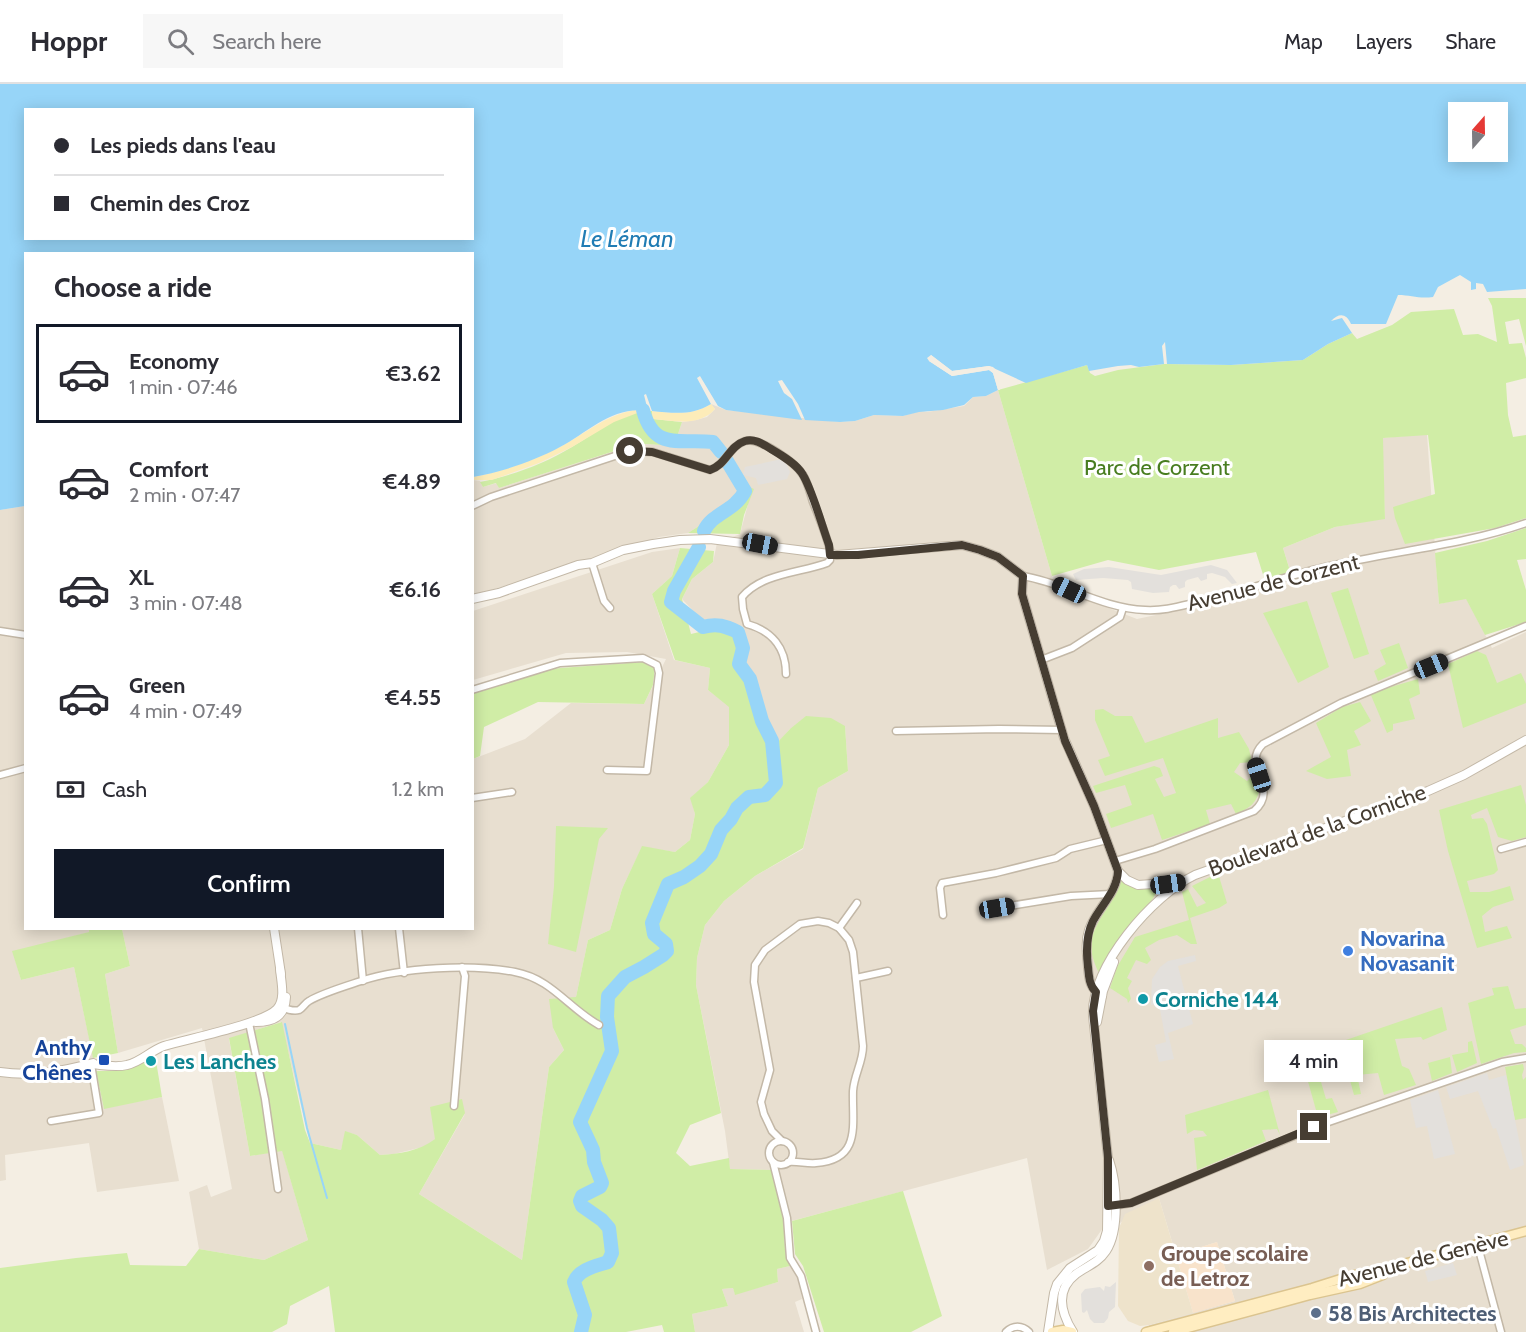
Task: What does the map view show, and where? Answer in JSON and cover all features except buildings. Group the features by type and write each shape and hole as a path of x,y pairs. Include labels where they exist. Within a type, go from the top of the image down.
{"main road":[{"name":"Avenue de Genève","path":"1146,1332 1312,1288 1350,1286 1526,1231"},
{"name":"Avenue de Genève","path":"1173,1332 1310,1295 1335,1285 1347,1276 1526,1237"},
{"path":"1347,1276 1350,1286"},
{"path":"1050,1332 1063,1330 1072,1332"}],"street":[{"path":"474,505 491,497 630,451 652,452 706,470 714,469 737,445 744,441 753,440 772,449 795,467 805,479 829,545 830,555 827,562 769,580 742,597 747,624 760,627 777,642 786,661 786,675"},
{"name":"Avenue de Corzent","path":"1023,576 1049,581 1090,599 1123,608 1169,609 1330,566 1485,535 1526,523"},
{"path":"474,598 578,565 592,564 623,550 680,540 717,539 830,555 858,555 962,545 998,557 1023,576 1021,590 1062,730 1118,871 1118,878 1111,894 1094,919 1088,936 1086,955 1089,980 1092,988 1100,990"},
{"path":"592,564 604,602 610,608"},
{"path":"474,603 524,587 539,579"},
{"path":"1041,660 1074,646 1120,618 1123,608"},
{"path":"1115,861 1155,849 1254,811 1260,806 1264,795 1255,761 1257,752 1263,744 1341,703 1526,626"},
{"path":"0,631 24,633"},
{"path":"474,689 560,663 649,659 657,665 658,673 647,771 607,771"},
{"path":"896,731 1062,730"},
{"name":"Boulevard de la Corniche","path":"1050,1332 1055,1288 1063,1275 1094,1264 1112,1236 1108,1158 1093,1011 1108,964 1123,941 1151,907 1182,882 1199,873 1428,791 1464,775 1526,740"},
{"path":"0,775 24,769"},
{"path":"474,798 512,792"},
{"path":"943,915 940,888 942,883 1056,858 1070,849 1107,840"},
{"path":"1501,849 1526,842"},
{"path":"1118,871 1127,880 1138,885 1182,882"},
{"path":"997,908 1071,896 1111,894"},
{"path":"839,928 857,903"},
{"path":"774,1162 813,1164 830,1161 840,1156 851,1143 854,1128 854,1079 863,1058 863,1046 852,946 839,928 818,921 800,924 765,950 756,965 754,982 770,1070 761,1102 764,1114 772,1131 782,1141 789,1144 805,1162"},
{"path":"0,1072 25,1074 49,1072 122,1061 147,1049 249,1023 273,1020 279,1016 285,996 274,930"},
{"path":"358,930 363,981"},
{"path":"399,930 404,973"},
{"path":"282,1007 299,1010 310,1000 363,981 404,973 462,967 515,972 540,979 588,1019 599,1025"},
{"path":"454,1106 465,976 462,967"},
{"path":"856,978 888,971"},
{"path":"249,1023 265,1099 278,1189"},
{"path":"1112,1206 1131,1203 1356,1112 1502,1062 1526,1058"},
{"path":"51,1121 99,1113 91,1064"},
{"path":"772,1131 769,1154 778,1176 787,1218 790,1258 801,1276 816,1332"},
{"path":"771,1146 782,1141"},
{"path":"778,1176 791,1159 793,1151"},
{"path":"1479,1247 1500,1332"},
{"name":"Boulevard de la Corniche","path":"1072,1332 1064,1316 1062,1298 1069,1282 1081,1267"},
{"path":"1006,1332 1016,1327 1024,1328 1029,1332"}],"shaded area":[{"path":"998,390 1052,576 1049,585 1137,619 1241,597 1294,583 1283,548 1335,527 1385,518 1382,438 1427,434 1439,604 1466,598 1492,648 1526,632 1526,1332 1150,1332 1149,1325 1235,1301 1217,1242 1176,1255 1159,1198 1120,1223 1119,1228 1103,1228 1088,1249 1047,1270 1027,1158 784,1223 772,1170 730,1169 725,1131 696,985 697,958 705,925 724,901 755,876 803,849 818,788 848,771 845,726 790,729 776,745 738,647 733,628 713,620 703,621 682,599 692,579 713,562 717,543 740,534 748,504 745,485 729,457 724,464 739,494 727,508 688,533 659,537 474,596 474,480 480,481 483,487 497,483 499,488 624,448 647,444 674,446 682,422 707,417 715,409 711,404 726,410 840,422 855,421 874,415 903,416 919,411 927,412 964,406 973,397 986,396"},
{"path":"782,459 790,472 787,479 758,485 756,478 743,475 745,467"},
{"path":"24,506 24,930 90,930 90,932 13,952 21,980 74,967 104,1108 162,1097 179,1181 97,1192 89,1143 5,1155 6,1180 0,1181 0,510"},
{"path":"680,548 672,576 652,594 674,660 710,668 708,690 729,706 729,745 708,782 691,798 695,814 690,840 675,852 642,847 622,889 610,930 588,940 576,997 553,1028 564,1050 549,1067 522,1260 419,1194 465,1114 427,1146 394,1154 380,1155 357,1135 346,1132 341,1150 310,1143 281,1022 229,1039 250,1156 282,1150 308,1240 264,1260 199,1249 189,1192 207,1185 211,1197 232,1189 202,1028 118,1053 105,974 130,966 122,930 474,930 474,759 525,739 571,703 644,704 666,659 627,652 566,653 474,680 474,611 652,552"},
{"path":"1211,565 1227,570 1237,583 1232,584 1225,577 1212,573 1207,574 1207,579 1201,581 1198,577 1187,580 1185,587 1179,589 1173,585 1169,592 1153,593 1132,589 1131,582 1128,580 1103,578 1076,580 1073,574 1084,569 1109,567 1161,575"},
{"path":"1195,955 1196,961 1178,966 1193,1024 1168,1033 1174,1059 1159,1062 1155,1045 1166,1042 1159,1004 1151,1005 1152,979 1160,967 1168,961"},
{"path":"1487,1073 1489,1080 1506,1075 1524,1165 1510,1170 1496,1128 1493,1129 1478,1091 1450,1099 1446,1087"},
{"path":"1438,1090 1455,1154 1434,1159 1427,1126 1416,1128 1410,1100"},
{"name":"Groupe scolaire de Letroz","path":"1159,1198 1193,1313 1140,1326 1128,1321 1118,1306 1119,1228 1125,1214"},
{"path":"1217,1242 1235,1301 1193,1313 1176,1255"},
{"path":"1453,1263 1457,1275 1428,1282 1425,1271"},
{"path":"790,1266 798,1277 802,1299 795,1302 804,1332 695,1332 692,1314 728,1306 722,1289 733,1288 735,1294 778,1282 777,1269"},
{"path":"1116,1282 1115,1307 1109,1312 1104,1323 1094,1323 1087,1310 1082,1312 1081,1294 1085,1289 1100,1287 1104,1291 1105,1286 1110,1287"}],"green space":[{"name":"Parc de Corzent","path":"1488,298 1526,298 1526,346 1519,319 1505,322 1509,344 1522,343 1526,358 1526,378 1506,383 1508,415 1513,437 1526,435 1526,518 1495,528 1405,544 1393,507 1435,494 1428,435 1383,438 1385,519 1335,527 1283,548 1291,574 1265,581 1256,552 1159,570 1108,560 1052,576 998,390 1087,365 1090,373 1095,376 1118,370 1164,364 1231,365 1303,360 1328,344 1352,333 1357,339 1392,325 1411,312 1454,309 1463,335 1478,334 1497,342 1492,306"},
{"path":"652,411 653,419 682,422 674,446 638,445 635,435 622,438 624,448 499,488 496,483 483,487 480,482 539,464 620,419"},
{"path":"729,457 745,485 754,489 744,515 740,534 688,533 727,508 739,494 724,463"},
{"path":"1526,528 1526,559 1517,560 1526,590 1526,622 1485,635 1466,599 1439,604 1435,553 1487,541"},
{"path":"680,548 714,551 713,562 692,579 682,599 691,634 716,628 735,635 775,745 806,716 831,718 845,726 848,771 818,788 803,848 755,876 724,901 705,925 697,958 696,985 721,1113 690,1125 676,1153 690,1166 729,1158 730,1169 772,1170 784,1223 785,1250 790,1266 777,1269 778,1282 735,1295 733,1288 722,1289 728,1306 692,1314 695,1332 664,1332 662,1325 626,1332 335,1332 329,1286 290,1306 287,1324 272,1332 0,1332 0,1268 127,1253 130,1265 186,1266 199,1249 264,1260 308,1240 282,1151 250,1156 229,1038 282,1022 305,1130 310,1143 341,1150 345,1131 357,1135 380,1155 416,1149 435,1139 430,1107 462,1099 465,1113 419,1194 522,1260 549,1067 564,1050 553,1028 549,999 576,997 588,940 610,930 622,889 642,846 675,852 690,840 695,814 690,798 708,782 729,745 729,707 708,690 710,668 675,660 652,594 672,576"},
{"path":"1348,588 1369,654 1354,659 1331,593"},
{"path":"1307,601 1329,667 1298,683 1263,613"},
{"path":"1399,643 1408,668 1378,681 1374,671 1386,664 1380,650"},
{"path":"1477,651 1486,655 1497,683 1521,673 1526,684 1526,703 1463,728 1448,664"},
{"path":"642,662 650,663 655,667 653,685 644,704 538,702 484,727 480,756 474,759 474,692 535,672"},
{"path":"1418,679 1420,694 1409,699 1415,719 1393,724 1393,730 1387,733 1370,693"},
{"path":"1360,702 1371,721 1354,731 1361,745 1347,750 1351,776 1327,779 1306,771 1331,757 1316,723 1342,707"},
{"path":"1103,709 1115,716 1132,716 1145,743 1218,718 1218,738 1239,732 1249,749 1252,762 1240,763 1234,772 1247,781 1253,775 1260,788 1255,801 1236,814 1231,804 1206,810 1210,824 1162,840 1153,814 1111,828 1106,814 1132,805 1125,785 1096,793 1093,786 1154,766 1160,768 1163,776 1155,779 1164,797 1176,793 1163,758 1105,776 1098,760 1110,756 1095,720 1095,710"},
{"path":"1521,785 1526,805 1526,837 1512,841 1498,837 1487,808 1471,815 1472,819 1483,818 1487,824 1498,870 1494,874 1467,881 1470,892 1489,892 1510,886 1514,900 1493,907 1482,916 1485,932 1507,926 1512,938 1477,948 1448,851 1439,810"},
{"path":"556,826 608,828 599,839 576,952 548,944 554,886"},
{"path":"1218,873 1227,903 1190,918 1197,944 1191,944 1177,935 1159,940 1145,948 1151,960 1147,964 1136,960 1127,978 1132,981 1128,988 1131,999 1128,1003 1127,999 1110,988 1117,967 1135,937 1189,920 1182,892 1188,889 1197,907 1206,903 1192,886"},
{"path":"1121,880 1129,886 1159,888 1152,900 1128,927 1099,973 1092,953 1092,938"},
{"path":"89,930 122,930 130,966 105,974 118,1053 93,1058 74,967 21,980 12,951 89,932"},
{"path":"1508,986 1515,1009 1526,1008 1526,1025 1510,1030 1515,1044 1522,1044 1526,1052 1514,1053 1481,1064 1468,1003 1494,995 1492,988"},
{"path":"1442,1007 1447,1030 1423,1040 1421,1037 1395,1039 1402,1066 1409,1069 1416,1085 1384,1095 1378,1073 1357,1075 1361,1094 1354,1095 1348,1073 1321,1082 1326,1099 1332,1098 1338,1112 1323,1116 1316,1110 1307,1078 1348,1066 1343,1041"},
{"path":"1472,1041 1477,1063 1457,1072 1452,1055 1468,1052 1468,1042"},
{"path":"155,1055 162,1097 104,1109 96,1071 116,1071 134,1067"},
{"path":"1450,1057 1452,1073 1432,1081 1428,1063"},
{"path":"1523,1064 1523,1080 1526,1077 1526,1118 1515,1120 1505,1067"},
{"path":"1268,1090 1280,1135 1277,1129 1262,1130 1266,1141 1197,1170 1194,1138 1207,1136 1203,1131 1194,1130 1187,1134 1185,1115"},
{"path":"903,1191 942,1316 911,1332 824,1332 803,1266 795,1254 792,1221"}],"sand":[{"path":"711,404 715,409 709,415 694,421 653,419 652,411 690,412"},
{"path":"639,410 640,412 614,422 539,463 492,480 474,480 474,477 506,469 540,456 608,419"}],"water":[{"name":"Le Léman","path":"0,84 1526,84 1526,289 1487,292 1483,284 1476,283 1476,289 1471,290 1471,282 1460,275 1438,287 1433,297 1398,295 1386,324 1351,324 1345,316 1337,317 1331,321 1342,318 1352,333 1328,344 1303,360 1231,365 1167,364 1165,342 1162,346 1164,364 1139,367 1118,366 1089,371 1087,365 1026,383 989,366 952,371 931,355 929,361 952,376 989,370 993,373 998,390 986,396 973,397 964,405 903,416 874,415 855,421 840,422 805,420 798,404 782,380 778,381 784,393 792,399 802,420 726,410 718,406 700,376 697,378 711,404 704,408 682,413 652,411 646,394 644,395 648,411 636,410 613,416 540,457 474,477 474,252 24,252 24,506 0,510"}],"pier":[{"path":"931,355 952,371 993,367 997,371 1000,390 998,390 993,373 989,370 952,376 929,361 927,358"}],"waterway":[{"path":"643,410 654,432 662,438 713,442 721,452"},
{"path":"704,531 712,520 735,504 745,491 727,461"},
{"path":"581,1332 585,1315 574,1282 584,1271 608,1262 612,1253 609,1228 582,1206 580,1201 582,1196 600,1187 602,1183 594,1162 593,1150 580,1122 612,1051 607,1017 608,996 625,977 667,951 666,944 654,934 652,923 668,884 700,866 711,854 721,830 737,808 749,797 765,795 776,783 772,741 762,721 750,679 739,664 743,648 738,632 721,626 703,627 671,602 674,591 699,547"},
{"path":"285,1024 307,1128 327,1198"}],"place":[{"name":"Novarina Novasanit","path":"1348,951"},
{"name":"Corniche 144","path":"1143,999"},
{"name":"Anthy Chênes","path":"104,1060"},
{"name":"Les Lanches","path":"151,1061"},
{"name":"Groupe scolaire de Letroz","path":"1149,1266"},
{"name":"58 Bis Architectes","path":"1316,1313"}],"route":[{"path":"630,451 652,452 710,470 723,463 741,442 750,440 759,442 802,474 829,545 830,555 858,555 962,545 998,557 1023,576 1022,594 1064,738 1086,786 1118,871 1118,878 1111,894 1089,930 1086,955 1090,983 1096,992 1093,1011 1108,1158 1108,1206 1131,1203 1314,1127"}]}
